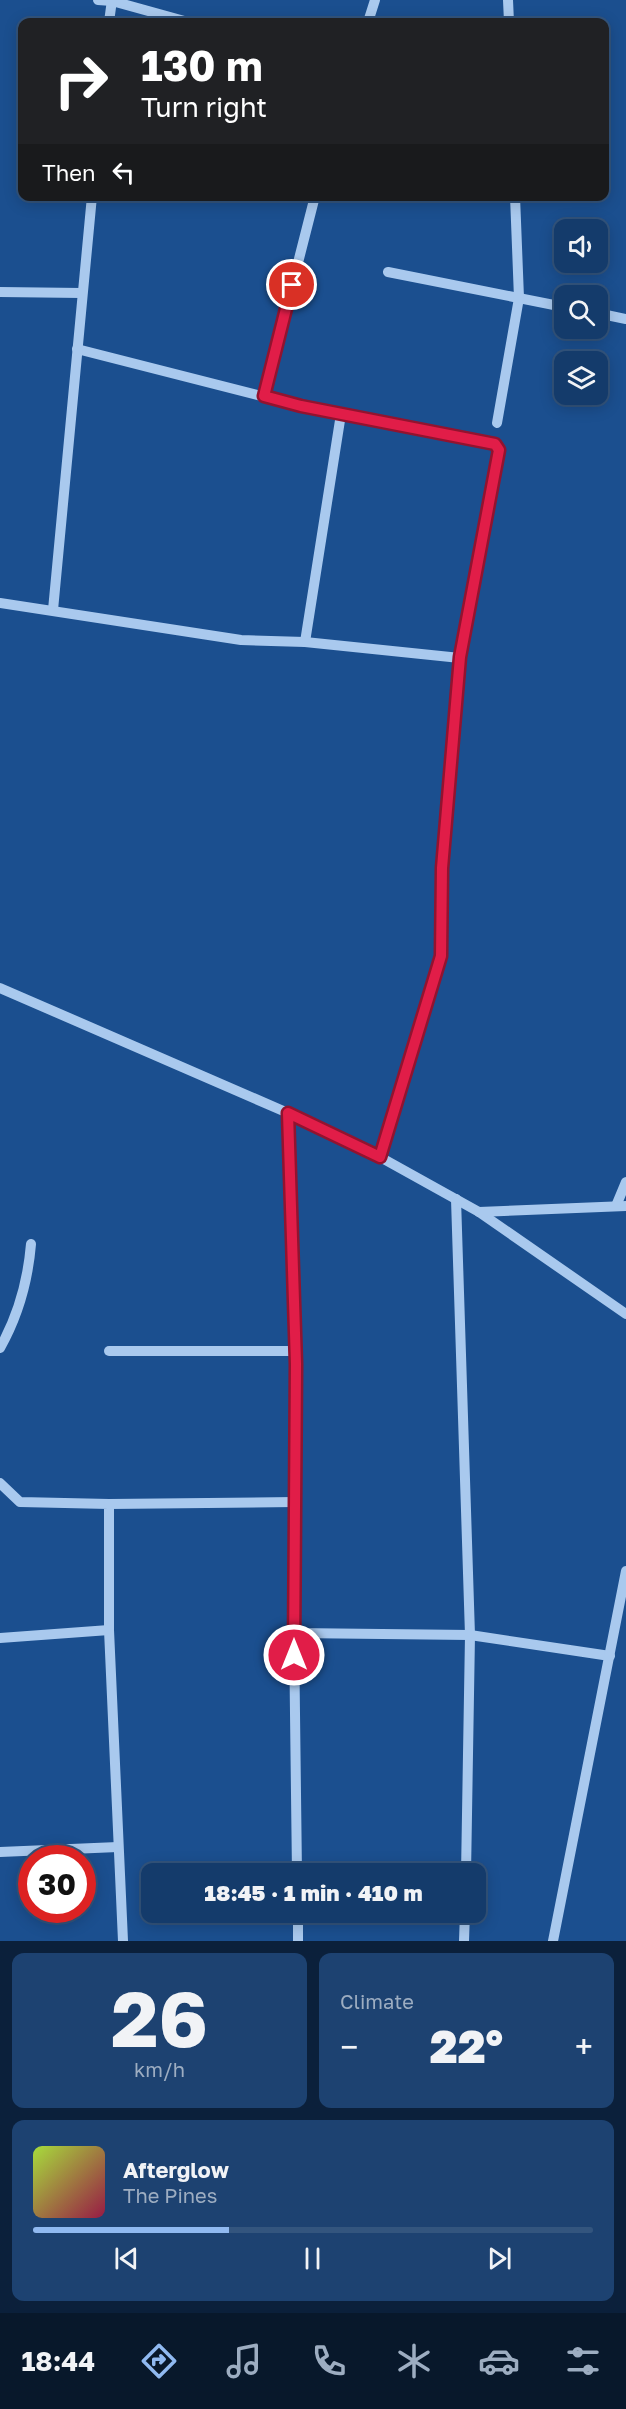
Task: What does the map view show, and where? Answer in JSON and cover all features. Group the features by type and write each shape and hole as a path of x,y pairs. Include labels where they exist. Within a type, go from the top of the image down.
{"street":[{"path":"98,0 112,1 174,18"},
{"path":"369,18 375,0"},
{"path":"508,0 509,18"},
{"path":"110,18 112,1"},
{"path":"52,610 91,201"},
{"path":"264,396 314,201"},
{"path":"497,423 519,298 515,201"},
{"path":"388,272 554,305"},
{"path":"0,292 82,293"},
{"path":"608,315 626,319"},
{"path":"76,349 341,414 495,444 499,450 460,657 442,868 441,956 380,1157"},
{"path":"305,642 341,414"},
{"path":"0,603 241,640 305,642 460,657"},
{"path":"0,988 288,1113 380,1157 479,1212 626,1314"},
{"path":"288,1113 296,1351 294,1633 297,1863"},
{"path":"479,1212 621,1206 626,1182"},
{"path":"456,1199 470,1635 466,1863"},
{"path":"0,1348 19,1306 29,1267 31,1244"},
{"path":"109,1351 296,1351"},
{"path":"0,1483 20,1502 109,1504 295,1502"},
{"path":"109,1504 109,1630 123,1941"},
{"path":"553,1941 626,1571"},
{"path":"0,1638 109,1630"},
{"path":"294,1633 470,1635 610,1656"},
{"path":"0,1852 118,1847"},
{"path":"298,1923 298,1941"},
{"path":"464,1941 465,1923"}],"route":[{"path":"292,285 264,396 301,406 495,444 499,450 460,657 442,868 441,956 380,1157 288,1113 296,1364 294,1655"}]}
